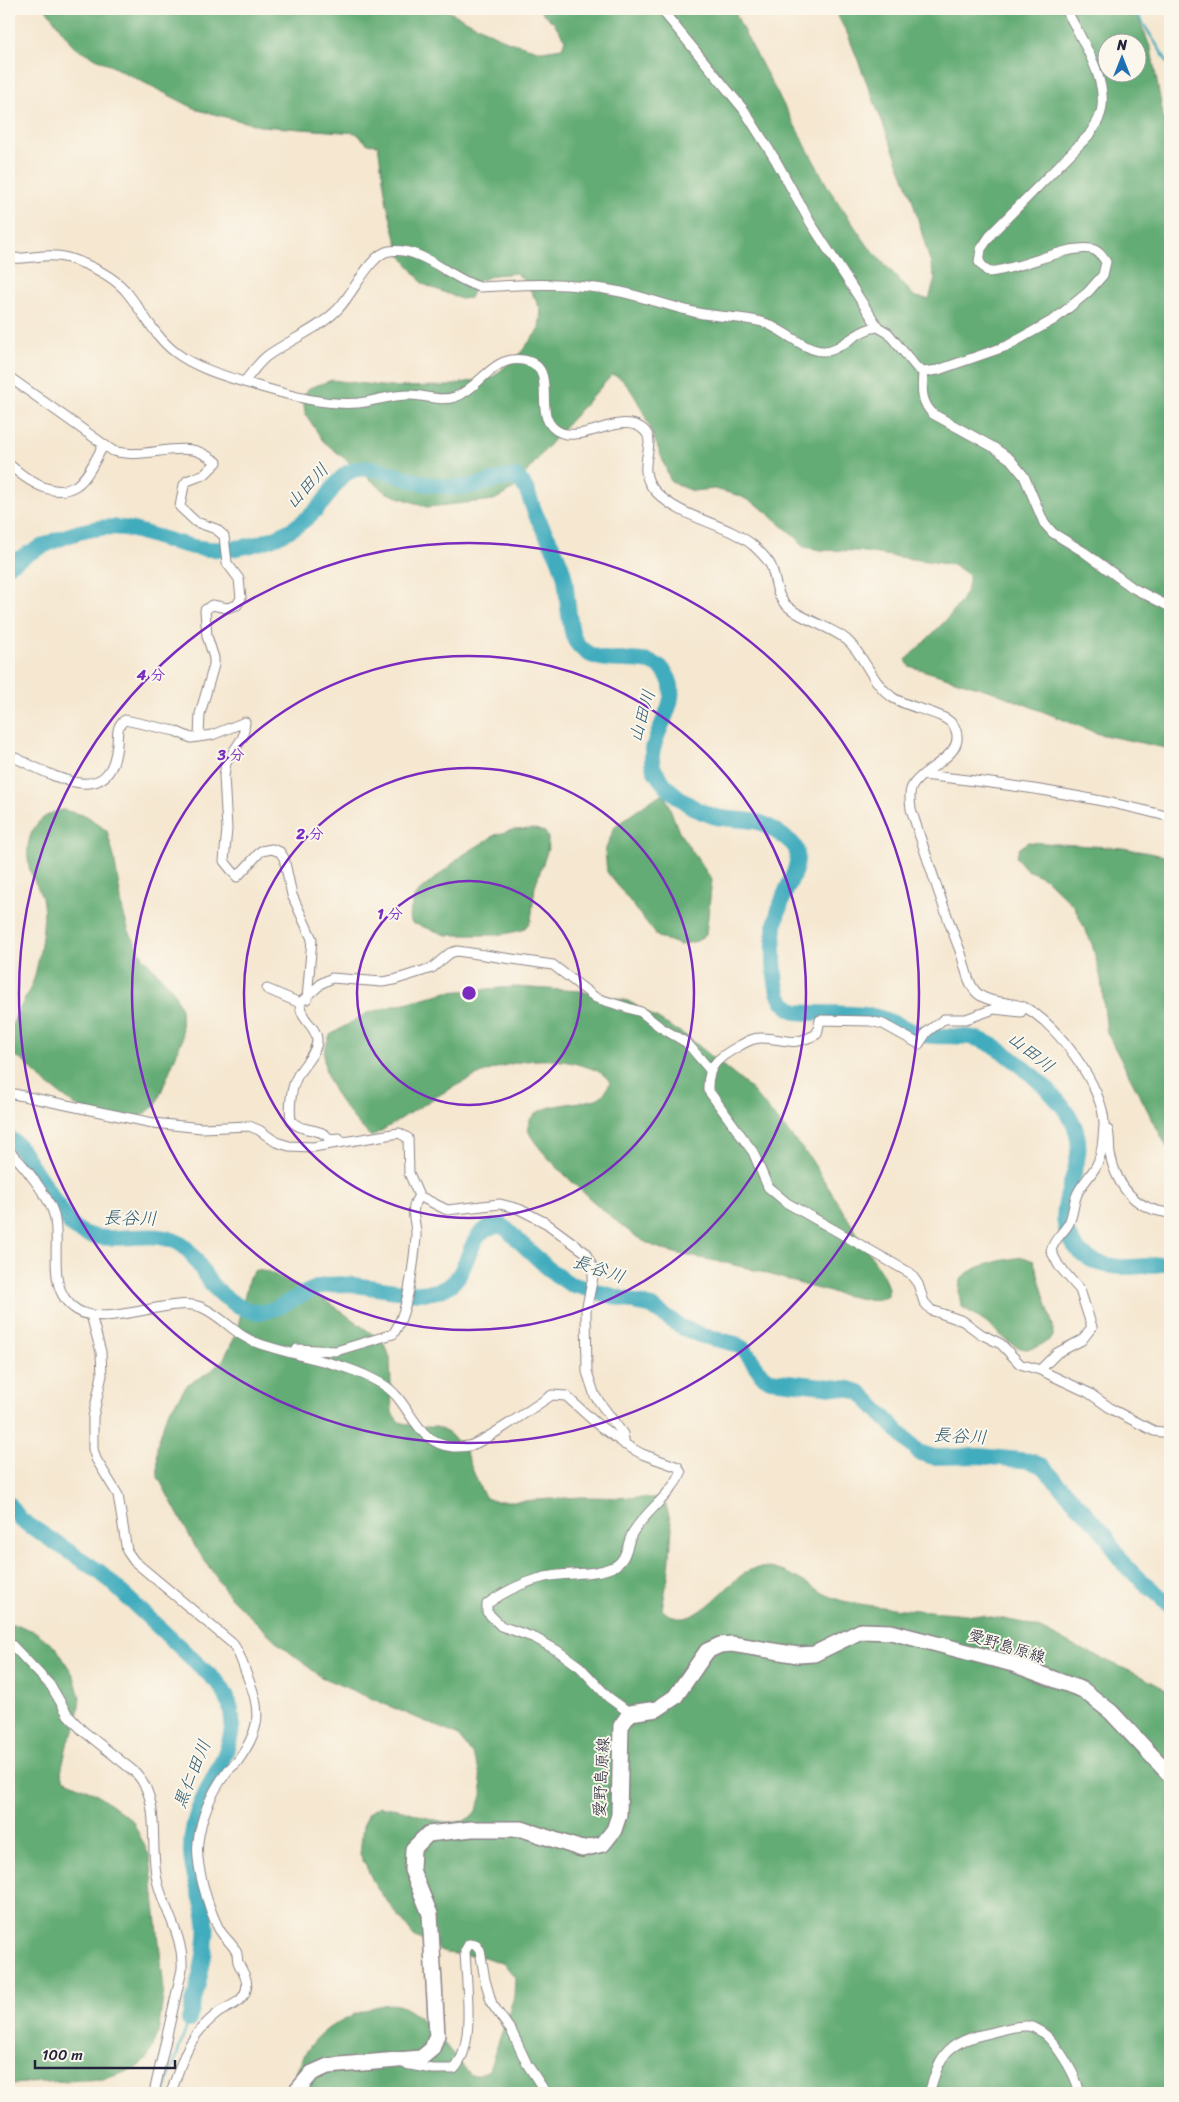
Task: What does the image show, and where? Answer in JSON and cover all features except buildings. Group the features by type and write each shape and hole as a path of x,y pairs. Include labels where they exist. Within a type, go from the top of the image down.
{"main road":[{"name":"愛野島原線","path":"295,2093 312,2073 328,2066 421,2058 432,2049 437,2035 430,1914 412,1870 414,1849 428,1834 472,1829 522,1829 582,1849 603,1844 614,1830 619,1815 621,1726 630,1713 657,1709 675,1697 707,1651 720,1645 732,1644 798,1655 814,1654 861,1631 892,1632 1013,1664 1083,1690 1111,1712 1170,1775"}],"street":[{"path":"661,9 744,110 775,159 810,222 878,327 888,333 917,368 923,372 938,370 1007,346 1055,319 1088,292 1103,275 1106,262 1100,254 1092,249 1071,250 1001,271 988,272 979,262 981,249 992,234 1089,135 1099,118 1102,104 1098,74 1066,9"},
{"path":"244,382 266,357 337,311 354,290 370,263 381,254 389,251 412,254 468,284 480,287 569,284 619,292 722,318 761,321 775,326 808,347 823,351 837,347 866,328 878,327"},
{"path":"9,258 57,256 90,266 123,288 161,339 176,353 195,364 244,382 327,402 359,403 390,395 415,395 446,399 463,393 493,368 508,361 524,360 543,371 545,377 544,403 548,422 555,430 566,434 577,434 621,424 635,426 644,430 649,437 644,466 646,478 654,490 667,502 691,516 736,533 751,544 766,558 772,568 776,589 785,603 843,637 854,647 880,687 896,700 916,710 940,715 955,728 956,737 953,748 945,758 923,775 911,789 911,809 971,986 978,994 988,999 1024,1007 1039,1015 1067,1045 1099,1102 1104,1124 1109,1133 1110,1154 1115,1171 1125,1190 1147,1209 1170,1213"},
{"path":"923,372 922,395 926,406 933,414 993,447 1010,459 1024,476 1044,523 1053,533 1084,552 1133,588 1170,607"},
{"path":"9,377 103,446 124,454 191,450 217,462 205,474 187,481 184,485 180,507 196,522 220,532 225,545 229,568 239,579 241,598 238,605 228,608 212,605 205,610 207,636 214,658 214,665 200,714 199,737"},
{"path":"11,466 28,481 41,486 67,489 78,484 86,475 103,446"},
{"path":"9,755 75,783 96,784 104,779 110,771 117,748 118,726 125,720 175,731 191,738 212,736 244,722 243,737 226,763 224,776 227,829 224,862 237,877 261,851 267,849 280,852 284,858 292,895 312,939 302,1015 316,1032 317,1041 315,1049 295,1082 291,1120 300,1127 326,1134 329,1139"},
{"path":"923,775 1035,788 1119,803 1170,817"},
{"path":"304,1001 322,983 332,978 382,982 394,980 432,968 450,953 457,951 553,964 596,998 641,1012 660,1028 687,1043 710,1070"},
{"path":"267,989 304,1001"},
{"path":"1024,1007 1021,1012 1015,1013 994,1009 966,1019 944,1019 919,1044 883,1024 870,1021 820,1020 817,1034 801,1042 794,1043 760,1038 751,1039 723,1055 714,1062 710,1070 708,1090 753,1152 768,1187 788,1203 910,1273 918,1284 924,1302 931,1310 963,1321 981,1334 1001,1344 1020,1364 1040,1370 1090,1393 1113,1410 1154,1431 1170,1434"},
{"path":"9,1093 154,1123 202,1128 249,1126 259,1130 276,1142 290,1146 313,1147 403,1134 408,1138 409,1173 419,1196 447,1210 500,1204 510,1206 546,1223 585,1252 593,1268 589,1292 587,1372 595,1396 622,1434 626,1445"},
{"path":"1040,1370 1058,1352 1082,1340 1092,1326 1080,1290 1052,1256 1052,1246 1068,1225 1076,1196 1098,1163 1104,1124"},
{"path":"290,1146 294,1143 383,1132 391,1135"},
{"path":"9,1151 22,1162 53,1212 57,1281 61,1294 76,1310 90,1315 130,1313 182,1304 194,1305 212,1313 240,1336 261,1344 324,1360 382,1384 398,1396 422,1432 434,1442 451,1447 469,1446 552,1395 566,1396 597,1424 626,1445 642,1454 678,1467 682,1473 676,1485 638,1524 630,1536 625,1556 615,1567 588,1573 546,1577 505,1591 487,1604 487,1612 501,1626 535,1638 558,1651 580,1667 608,1697 630,1713"},
{"path":"289,1351 301,1348 336,1350 390,1336 395,1332 409,1286 416,1238 412,1208 419,1196"},
{"path":"90,1315 101,1352 102,1375 93,1417 93,1449 96,1459 118,1495 127,1550 134,1561 233,1644 239,1652 256,1694 258,1719 256,1732 236,1764 226,1771 210,1799 202,1819 197,1856 198,1868 218,1928 236,1950 238,1961 246,1977 247,1990 244,1998 218,2013 187,2045 171,2093"},
{"path":"9,1642 51,1686 68,1714 82,1730 136,1773 143,1781 149,1794 152,1805 153,1861 156,1877 178,1936 183,1956 182,1969 154,2093"},
{"path":"387,2060 432,2069 454,2069 460,2063 467,2032 465,1951 469,1944 476,1945 480,1950 484,1980 492,2004 512,2032 528,2064 546,2093"},
{"path":"930,2093 939,2063 948,2051 974,2037 1018,2026 1030,2026 1049,2038 1073,2071 1080,2093"}],"green space":[{"path":"46,9 444,9 509,42 542,51 562,48 565,40 554,23 538,9 734,9 741,26 829,189 868,246 915,297 929,299 935,279 911,195 848,35 834,9 1135,9 1144,32 1096,32 1096,82 1146,82 1146,36 1151,49 1170,153 1170,749 1099,734 994,692 909,666 906,660 956,608 968,586 969,575 954,565 857,551 821,550 804,547 797,538 759,506 740,496 715,489 693,491 671,482 655,439 639,404 621,379 612,375 558,434 512,490 494,500 427,507 387,493 323,441 305,413 303,396 309,388 332,380 390,387 448,386 494,376 519,355 539,329 541,310 526,282 516,273 495,275 478,281 470,298 461,299 423,284 400,254 387,205 378,145 368,144 356,133 260,126 198,110 74,47"},
{"path":"659,795 665,795 679,832 712,880 706,934 697,941 680,945 658,937 607,872 605,851 615,826"},
{"path":"63,810 87,816 107,831 128,929 143,957 173,990 181,1009 182,1040 156,1105 141,1116 109,1117 76,1106 43,1081 23,1061 10,1053 10,1033 35,975 43,932 43,902 30,871 28,860 29,840 37,824 52,813"},
{"path":"535,829 545,832 548,838 548,849 535,886 531,921 523,930 499,935 447,935 412,923 409,916 415,895 463,855 495,835 513,830"},
{"path":"1028,842 1123,848 1170,857 1170,1153 1107,1033 1101,979 1092,944 1074,906 1046,879 1026,869 1016,857 1019,849"},
{"path":"515,987 580,991 628,1001 688,1037 750,1088 810,1158 883,1275 888,1288 888,1296 878,1299 867,1299 830,1292 748,1268 674,1253 651,1245 629,1232 559,1169 532,1138 528,1128 530,1120 536,1113 545,1109 588,1101 601,1096 610,1082 599,1072 591,1068 549,1060 521,1062 495,1069 469,1079 444,1092 371,1137 346,1109 332,1088 325,1065 324,1053 330,1035 367,1013 447,992"},
{"path":"1023,1257 1034,1261 1053,1326 1053,1337 1030,1349 1017,1347 961,1306 959,1295 960,1283 969,1272 987,1264"},
{"path":"255,1270 269,1272 330,1303 383,1342 390,1357 392,1413 399,1422 420,1427 437,1427 450,1434 465,1451 486,1498 494,1501 521,1501 581,1497 656,1498 666,1505 672,1527 669,1571 662,1609 673,1617 684,1618 695,1614 748,1571 770,1568 792,1575 825,1594 843,1601 887,1608 975,1615 1025,1623 1133,1672 1170,1692 1170,2093 289,2093 307,2051 324,2031 370,2008 384,2005 399,2005 422,2020 471,2075 479,2075 489,2070 514,1997 515,1977 504,1964 484,1957 446,1953 414,1936 376,1887 360,1854 363,1826 369,1813 379,1806 403,1810 447,1822 466,1820 474,1814 482,1795 481,1780 475,1760 468,1748 457,1735 321,1677 278,1643 229,1596 196,1548 158,1477 157,1446 166,1416 188,1384 211,1371 223,1360 236,1335 249,1277"},
{"path":"9,1625 18,1625 36,1632 57,1649 74,1676 80,1698 76,1728 68,1741 61,1772 64,1779 97,1794 132,1820 150,1857 164,1990 158,2034 148,2058 135,2069 104,2079 9,2084"}],"waterway":[{"path":"1134,9 1170,66"},
{"name":"山田川","path":"9,565 52,542 85,531 101,528 118,527 183,545 209,549 236,548 261,543 295,528 314,512 340,479 356,469 366,468 419,482 451,487 472,486 504,478 517,477 527,491 537,517 560,562 565,579 572,630 576,642 586,652 598,657 650,662 660,667 668,677 671,688 671,700 653,749 652,760 659,778 671,791 694,808 716,817 762,823 789,840 796,849 796,866 779,910 774,933 776,982 783,1002 796,1012 872,1016 925,1035 959,1036 978,1039 1003,1052 1045,1087 1073,1123 1078,1140 1078,1156 1064,1218 1067,1234 1077,1249 1086,1257 1097,1262 1121,1267 1170,1263"},
{"name":"長谷川","path":"9,1138 18,1145 70,1224 81,1232 94,1237 148,1236 162,1237 175,1241 191,1253 209,1281 218,1291 238,1306 252,1311 267,1311 283,1305 315,1288 337,1284 416,1293 443,1289 453,1283 460,1274 475,1241 481,1233 490,1227 503,1226 552,1272 570,1284 652,1307 681,1327 703,1336 736,1344 744,1349 762,1375 770,1380 850,1389 861,1393 918,1452 934,1457 980,1456 1030,1461 1042,1466 1105,1534 1125,1566 1170,1605"},
{"name":"黒仁田川","path":"9,1504 21,1520 100,1572 219,1684 229,1703 232,1721 230,1739 224,1757 198,1810 191,1843 191,1855 204,1910 206,1932 201,1971 189,2020"},
{"name":"黒仁田川","path":"164,2093 189,2020"}]}
